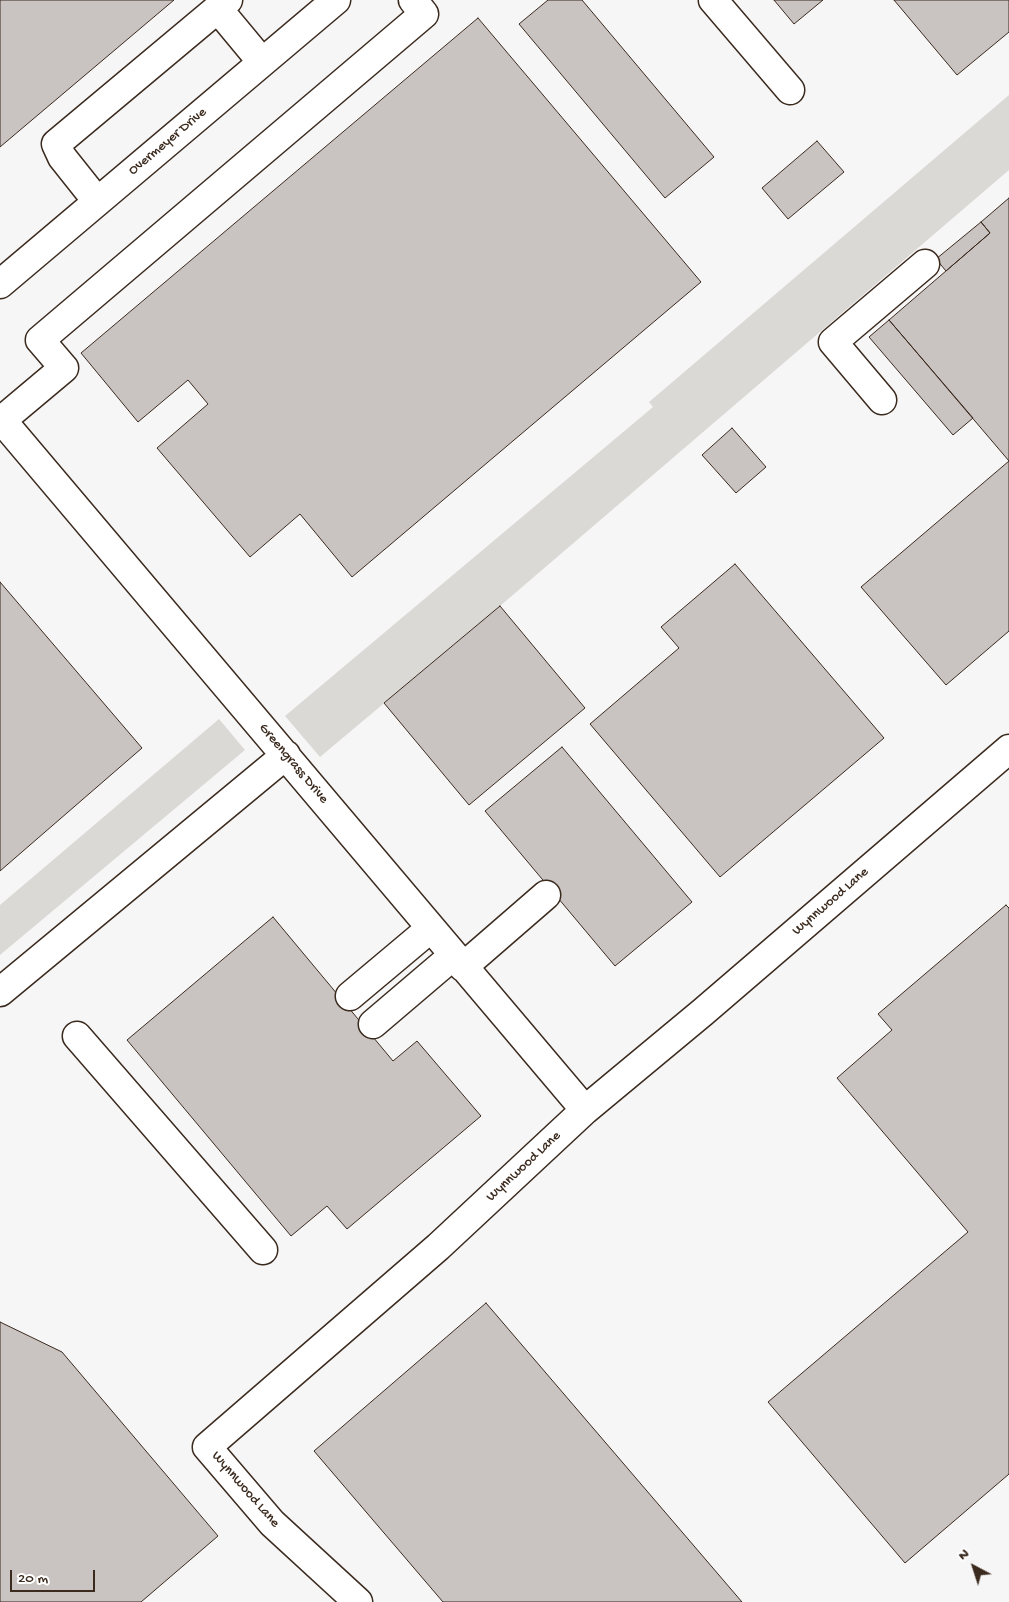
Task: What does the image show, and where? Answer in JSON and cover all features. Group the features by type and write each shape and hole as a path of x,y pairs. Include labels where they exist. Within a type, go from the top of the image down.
{"street":[{"name":"Overmeyer Drive","path":"0,284 336,0"},
{"path":"1,419 64,368 40,340 424,14 413,0"},
{"path":"713,0 790,90"},
{"path":"97,201 62,157 56,144 223,4 262,62"},
{"path":"882,400 833,342 925,264"},
{"name":"Greengrass Drive","path":"1,419 585,1110"},
{"name":"Wynnwood Lane","path":"358,1602 272,1523 207,1447 438,1248 585,1110 703,1012 1009,749"},
{"path":"0,992 286,755"},
{"path":"373,1024 546,895"},
{"path":"350,996 431,928"},
{"path":"77,1036 263,1250"}],"shaded area":[{"path":"1009,95 1009,170 500,606 320,757 285,716 653,407 649,402"},
{"path":"219,719 245,750 0,955 0,905"}],"building":[{"path":"0,0 174,0 0,147"},
{"path":"548,0 582,0 714,157 665,198 519,24"},
{"path":"774,0 823,0 794,24"},
{"path":"894,0 1009,0 1009,32 957,75"},
{"path":"478,18 701,282 352,577 300,514 250,557 157,448 208,404 188,380 138,422 81,353"},
{"path":"817,141 844,172 788,219 762,188"},
{"path":"1009,198 1009,461 889,320 990,233 981,222"},
{"path":"981,222 990,233 946,271 936,259"},
{"path":"889,320 973,418 953,435 869,337"},
{"path":"732,428 766,467 736,493 702,455"},
{"path":"1009,461 1009,631 946,685 861,587"},
{"path":"735,564 884,738 720,877 590,724 679,648 661,627"},
{"path":"0,582 142,748 0,871"},
{"path":"500,606 585,708 469,805 384,703"},
{"path":"562,747 692,902 615,966 485,811"},
{"path":"1006,905 1009,908 1009,1474 905,1563 768,1402 968,1232 837,1078 892,1030 878,1014"},
{"path":"273,917 393,1061 417,1041 481,1116 347,1229 327,1206 291,1236 127,1040"},
{"path":"486,1303 742,1602 443,1602 314,1451"},
{"path":"0,1322 62,1352 218,1536 141,1602 0,1602"}]}
